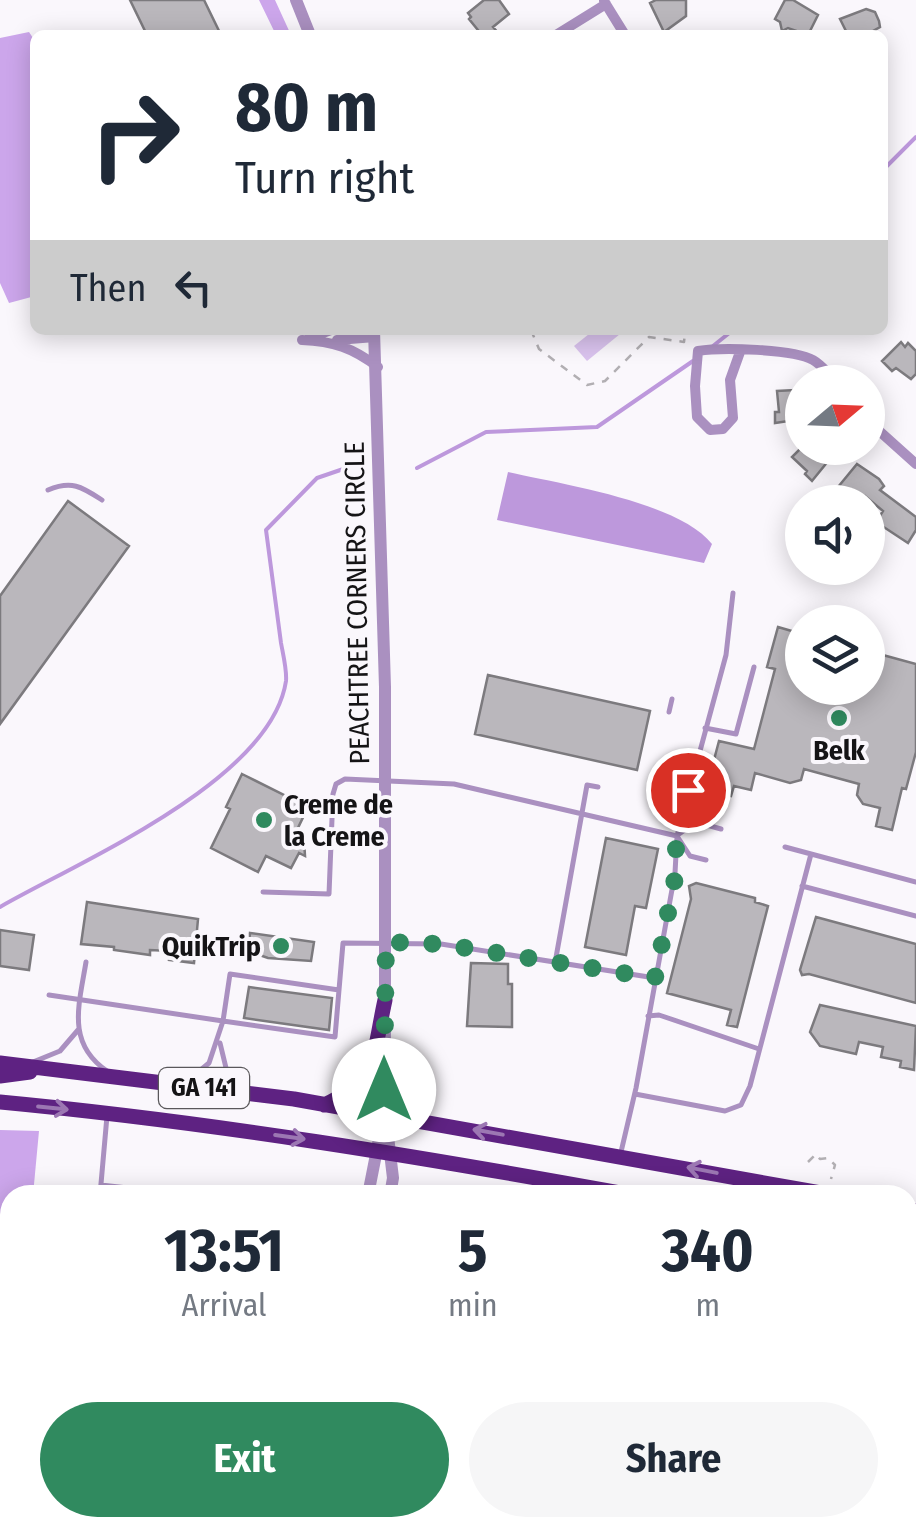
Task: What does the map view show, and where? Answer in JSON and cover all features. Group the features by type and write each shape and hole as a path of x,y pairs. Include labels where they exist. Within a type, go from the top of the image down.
{"highway":[{"path":"324,1105 354,1089 369,1070 385,1000"},
{"name":"GA 141","path":"0,1064 324,1105 813,1185"},
{"path":"0,1076 44,1068"},
{"name":"GA 141","path":"0,1102 385,1151 572,1185"}],"street":[{"path":"296,0 308,30"},
{"path":"563,30 605,2 622,30"},
{"path":"302,340 331,335 378,368"},
{"name":"PEACHTREE CORNERS CIRCLE","path":"374,335 378,368 385,780 384,1114 385,1151 392,1185"},
{"path":"740,352 730,380 733,418 723,429 710,430 697,417 698,351 772,351 813,360 819,365"},
{"path":"885,436 916,464"},
{"name":"PEACHTREE CORNERS CIRCLE","path":"372,1185 385,1151"}],"lane":[{"path":"48,490 64,484 78,485 102,500"},
{"path":"620,1155 676,873 676,836 726,655 733,592"},
{"path":"706,728 736,734 754,667"},
{"path":"669,712 672,700"},
{"path":"653,798 661,766"},
{"path":"263,892 330,894 336,784 345,779 454,784 676,836 690,856 706,860"},
{"path":"556,963 587,785 598,787"},
{"path":"676,836 696,822 721,829"},
{"path":"784,847 916,882"},
{"path":"635,1094 726,1111 741,1105 760,1049 811,854"},
{"path":"802,886 916,916"},
{"path":"49,995 335,1037 343,943 441,944 655,978"},
{"path":"86,962 78,1030 91,1058 114,1076"},
{"path":"182,1085 209,1062 219,1040 230,974 340,990"},
{"path":"648,1016 659,1016 760,1049"},
{"path":"21,1066 50,1058 68,1045 78,1030"},
{"path":"219,1040 228,1072 242,1093"},
{"path":"101,1185 107,1113"},
{"path":"539,1177 547,1185"}],"path":[{"path":"533,335 539,348 587,385 605,381 648,337 684,342 685,335"},
{"path":"808,1162 816,1154 820,1160 828,1158 834,1165 832,1185"}],"shaded area":[{"path":"259,0 275,0 289,30 274,30"},
{"path":"30,34 30,297 9,303 0,283 0,38"},
{"path":"588,335 619,335 587,361 574,346"},
{"path":"508,472 647,506 696,529 712,544 704,563 497,520"},
{"path":"0,1130 39,1131 34,1185 0,1185"}],"building":[{"path":"130,0 204,0 219,30 145,30"},
{"path":"484,0 499,0 509,14 493,27 496,30 478,30 468,13"},
{"path":"686,0 686,16 663,30 650,3"},
{"path":"785,0 793,0 818,15 810,30 782,30 775,19"},
{"path":"866,9 875,12 880,27 846,30 840,19"},
{"path":"901,342 916,351 916,374 911,379 896,368 892,371 882,361"},
{"path":"777,391 785,391 785,422 775,423 775,412 779,412"},
{"path":"801,465 825,465 812,481 805,474 807,471"},
{"path":"858,465 883,485 840,485"},
{"path":"885,494 916,517 916,530 908,543 885,528"},
{"path":"68,501 129,546 0,724 0,596"},
{"name":"Belk","path":"778,627 785,629 785,705 885,705 885,656 916,664 916,752 892,830 876,826 880,808 863,804 857,795 859,784 804,769 801,780 790,783 755,773 751,790 734,786 731,796 706,790 719,741 754,749 775,669 767,667"},
{"path":"488,675 650,711 637,770 475,734"},
{"name":"Creme de la Creme","path":"242,774 308,807 297,830 304,840 305,856 299,853 291,868 266,856 258,872 211,848"},
{"path":"606,838 658,849 646,908 635,906 626,955 585,947"},
{"path":"696,883 755,898 755,902 768,906 737,1027 727,1025 731,1010 667,993 691,899 689,886"},
{"path":"87,902 198,919 194,963 169,960 170,951 150,950 150,955 81,944"},
{"path":"816,917 916,944 916,1003 802,975 800,970"},
{"path":"0,930 34,935 29,970 0,966"},
{"name":"QuikTrip","path":"250,933 314,942 311,961 268,958 248,951"},
{"path":"471,963 508,964 512,1027 467,1026"},
{"name":"QuikTrip","path":"249,987 332,998 329,1030 244,1018"},
{"path":"820,1005 916,1026 914,1070 900,1067 901,1061 881,1057 883,1047 859,1042 856,1054 820,1046 810,1032"}],"waterway":[{"path":"888,165 916,137"},
{"path":"713,346 727,335"},
{"path":"417,468 486,432 597,427 693,361"},
{"path":"0,907 167,815 246,752 273,718 286,681 266,530 317,478 352,466"}],"place":[{"name":"Belk","path":"839,718"},
{"name":"Creme de la Creme","path":"264,820"},
{"name":"QuikTrip","path":"281,946"}],"route":[{"path":"384,1090 386,942 441,944 655,978 676,873 676,836 688,790"}]}
